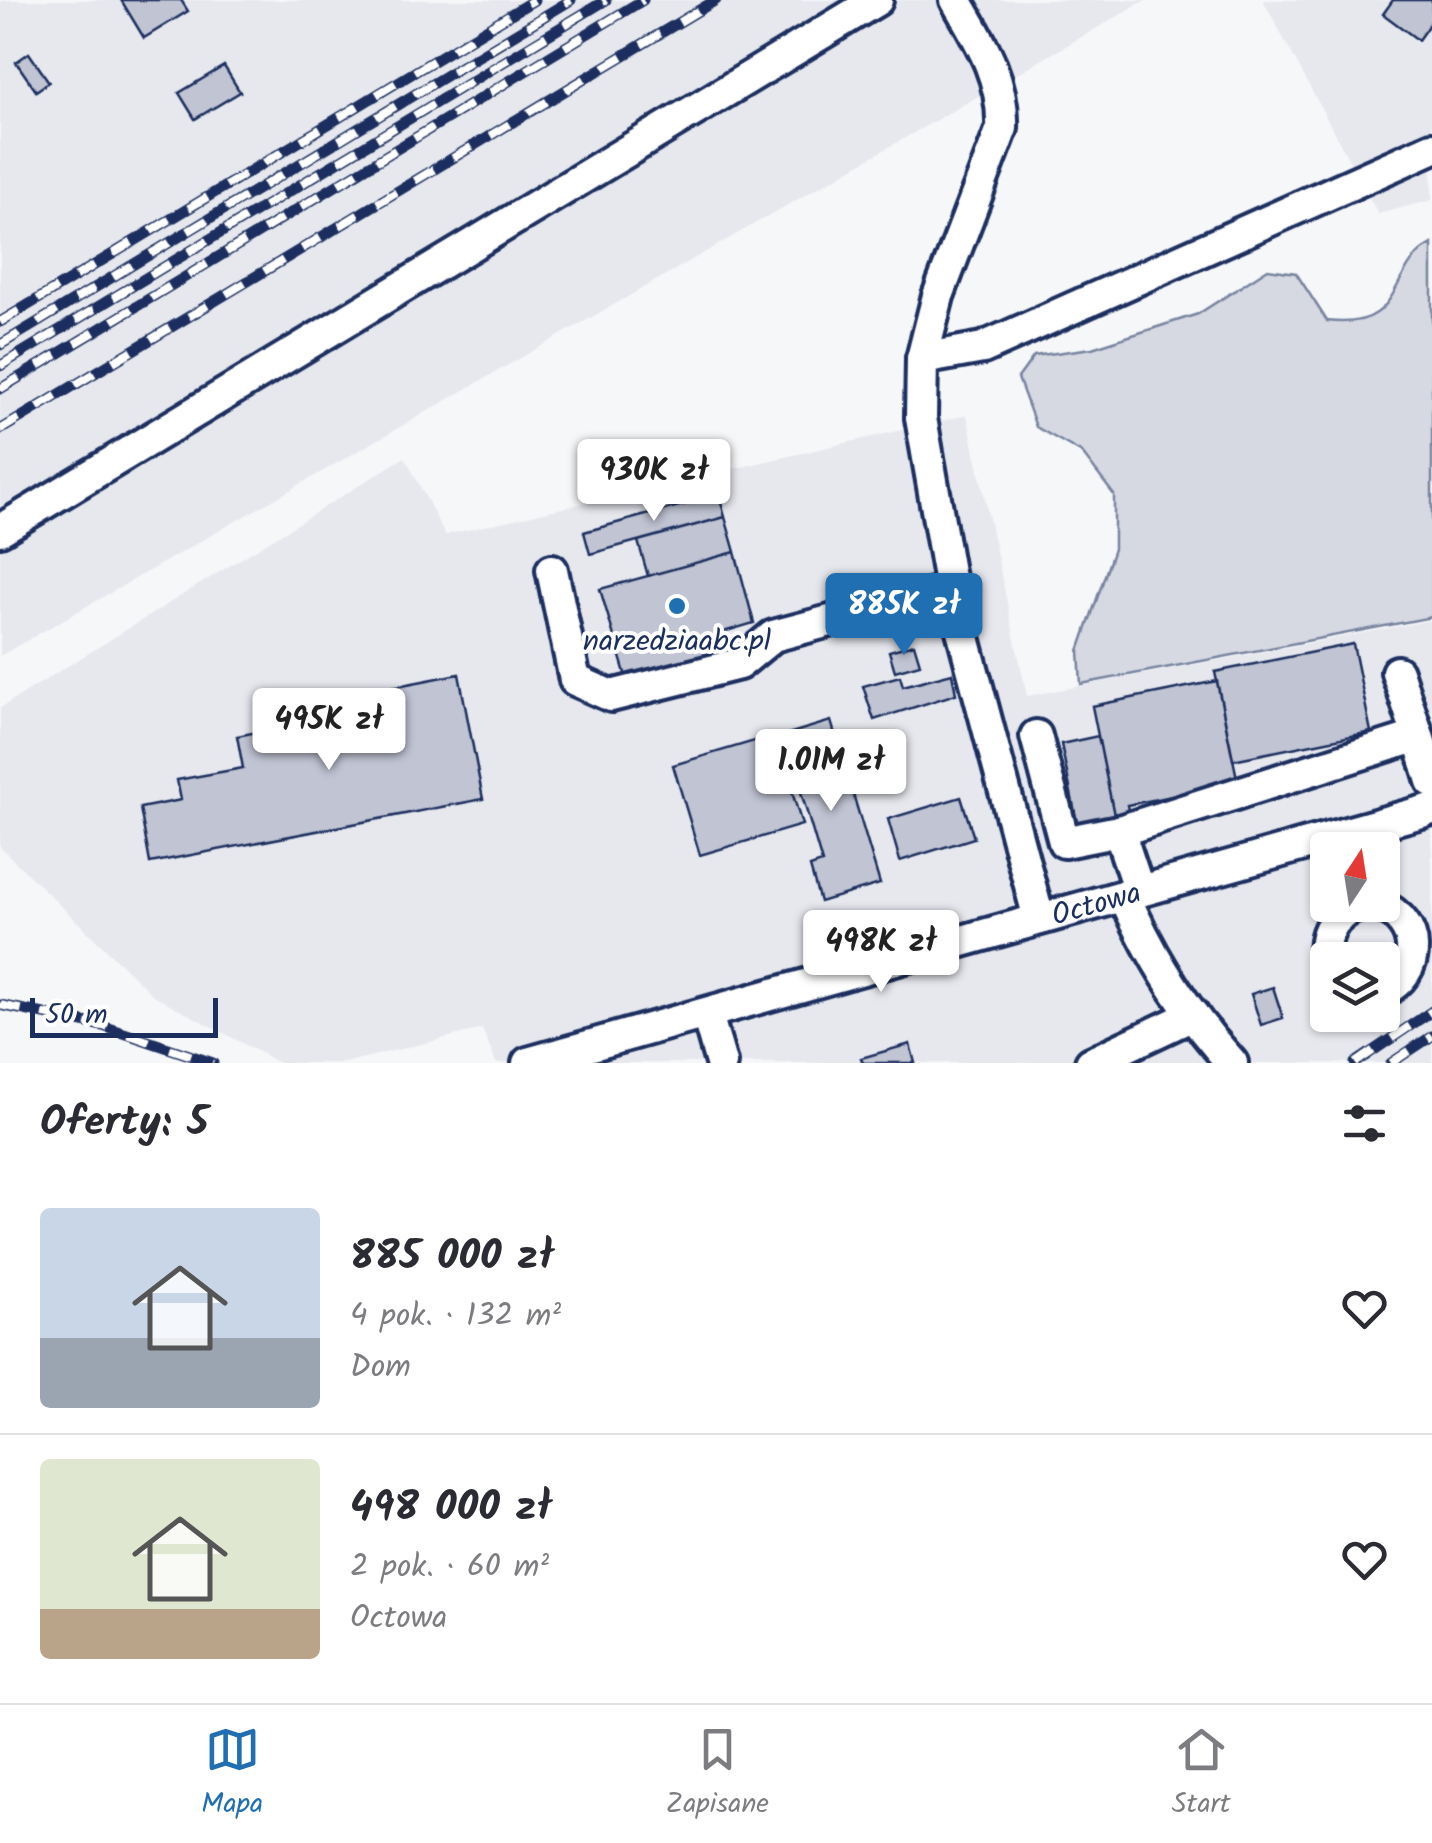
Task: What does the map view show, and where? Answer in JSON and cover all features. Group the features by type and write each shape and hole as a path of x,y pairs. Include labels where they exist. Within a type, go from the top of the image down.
{"street":[{"path":"0,530 877,0"},
{"path":"956,0 993,68 1002,104 1002,128 938,296 922,359 921,418 951,590 1040,919"},
{"path":"922,359 983,348 1432,148"},
{"path":"552,570 575,680 610,696 738,664 773,636 951,590"},
{"path":"1397,672 1432,781"},
{"path":"1036,736 1064,842 1119,831 1418,736"},
{"name":"Octowa","path":"528,1063 1432,809"},
{"path":"1119,831 1145,943 1192,1015 1232,1063"},
{"path":"1400,916 1422,932 1408,972 1400,978"},
{"path":"706,1014 721,1063"},
{"path":"1091,1063 1192,1015"}],"shaded area":[{"path":"1146,0 0,656 0,2"},
{"path":"1263,0 1432,0 1432,200 1378,214"},
{"path":"1432,244 1432,617 1081,684 1079,651 1114,549 1114,495 1082,453 1036,427 1018,378 1034,356 1092,348 1198,314 1268,269 1296,273 1327,321 1353,322 1371,317 1392,295 1407,268"},
{"path":"967,415 1027,696 1432,620 1432,1063 496,1063 482,1029 344,1063 279,1063 153,995 0,847 0,708 405,457 445,535"}],"building":[{"path":"121,0 181,0 188,11 144,38"},
{"path":"1393,0 1432,0 1432,20 1418,40 1383,14"},
{"path":"29,53 49,82 36,91 16,62"},
{"path":"224,66 240,92 195,119 179,93"},
{"path":"719,495 725,517 590,554 584,532"},
{"path":"725,517 735,552 648,576 638,541"},
{"name":"narzedziaabc.pl","path":"735,552 754,623 723,632 728,653 627,680 600,589"},
{"path":"914,644 920,664 895,671 889,651"},
{"path":"1353,644 1371,732 1233,760 1215,672"},
{"path":"952,673 956,694 874,720 863,686 900,676 903,686"},
{"path":"459,674 483,799 150,863 140,808 181,800 177,780 243,768 237,736 328,718 325,700"},
{"path":"1217,681 1238,783 1127,805 1130,821 1116,825 1092,706"},
{"path":"831,721 880,884 820,902 810,867 822,863 784,735"},
{"path":"775,735 802,825 700,855 673,765"},
{"path":"1098,736 1116,825 1079,832 1061,744"},
{"path":"961,797 974,838 900,861 888,819"},
{"path":"1273,987 1283,1018 1261,1025 1251,994"},
{"path":"910,1044 915,1063 863,1063 861,1058"}],"railway":[{"path":"0,322 534,0"},
{"path":"0,345 571,0"},
{"path":"0,366 606,0"},
{"path":"0,389 643,0"},
{"path":"0,430 716,0"},
{"path":"0,1005 103,1026 213,1063"},
{"path":"1355,1063 1432,1011"},
{"path":"1391,1063 1432,1036"}],"place":[{"name":"narzedziaabc.pl","path":"677,606"}]}
